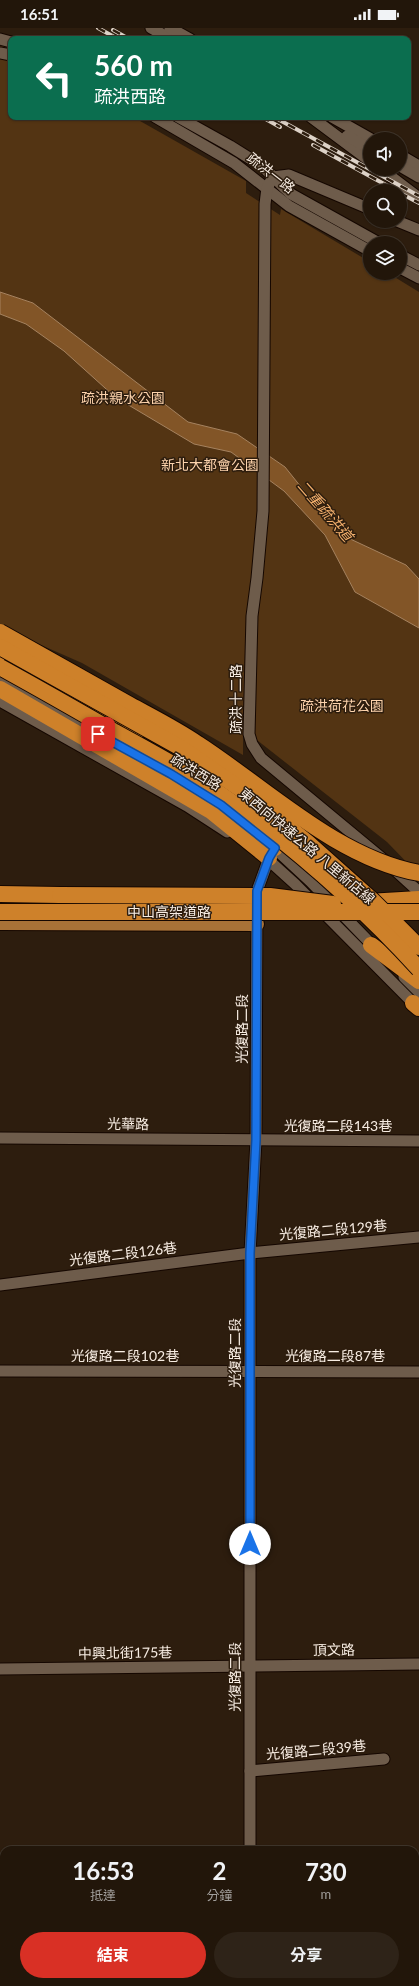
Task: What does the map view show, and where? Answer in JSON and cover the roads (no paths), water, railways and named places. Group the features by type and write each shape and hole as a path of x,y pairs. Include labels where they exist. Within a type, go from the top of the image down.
{"highway":[{"path":"0,632 197,743 308,823 348,847 377,860 419,873"},
{"name":"東西向快速公路 八里新店線","path":"0,647 181,748 246,793 308,843 373,901 419,947"},
{"path":"0,656 193,769 229,800 272,853"},
{"name":"東西向快速公路 八里新店線","path":"0,667 169,762 236,806 295,851 330,881 389,936 419,969"},
{"path":"0,689 211,811 272,853"},
{"path":"0,894 270,896 335,908 419,912"},
{"path":"0,918 264,919 335,908 419,899"},
{"name":"中山高架道路","path":"0,902 335,908"},
{"name":"中山高架道路","path":"0,912 335,908"},
{"path":"371,945 419,981"}],"main road":[{"path":"0,889 257,891"},
{"path":"0,923 257,924"}],"street":[{"path":"151,28 166,36"},
{"path":"170,28 185,36"},
{"name":"疏洪一路","path":"160,120 234,163 289,206 363,247"},
{"name":"疏洪一路","path":"183,120 262,166 291,194 366,236"},
{"path":"316,120 363,156"},
{"path":"317,120 363,145"},
{"path":"337,120 363,134"},
{"path":"407,162 418,172"},
{"path":"407,168 418,172"},
{"path":"267,188 273,178 289,175 363,206"},
{"path":"390,176 419,198"},
{"name":"疏洪十二路","path":"267,188 265,204 263,478 260,542 252,616 249,734 252,744 261,758 378,855 419,892"},
{"path":"407,225 419,230"},
{"path":"407,259 419,266"},
{"path":"407,272 419,278"},
{"name":"疏洪西路","path":"0,679 171,774 221,805 371,945 418,1003"},
{"name":"疏洪西路","path":"0,701 272,853 418,1003"},
{"name":"光復路二段","path":"250,1846 250,1253 256,1140 257,891 272,853"},
{"name":"光華路","path":"0,1138 256,1140"},
{"name":"光復路二段143巷","path":"256,1140 419,1141"},
{"name":"光復路二段129巷","path":"250,1253 419,1237"},
{"name":"光復路二段126巷","path":"0,1285 250,1253"},
{"name":"光復路二段102巷","path":"0,1371 250,1370"},
{"name":"光復路二段87巷","path":"250,1370 419,1372"},
{"name":"頂文路","path":"250,1666 419,1664"},
{"name":"中興北街175巷","path":"0,1669 250,1666"},
{"name":"光復路二段39巷","path":"250,1771 384,1759"}],"railway":[{"path":"98,28 113,36"},
{"path":"113,30 124,36"},
{"path":"267,120 280,127"},
{"path":"280,120 419,196"},
{"path":"313,145 384,184"},
{"path":"407,197 419,203"}],"park label":[{"name":"疏洪親水公園","path":"123,398"},
{"name":"新北大都會公園","path":"210,465"},
{"name":"疏洪荷花公園","path":"342,706"}],"water label":[{"name":"二重疏洪道","path":"325,511"}]}
